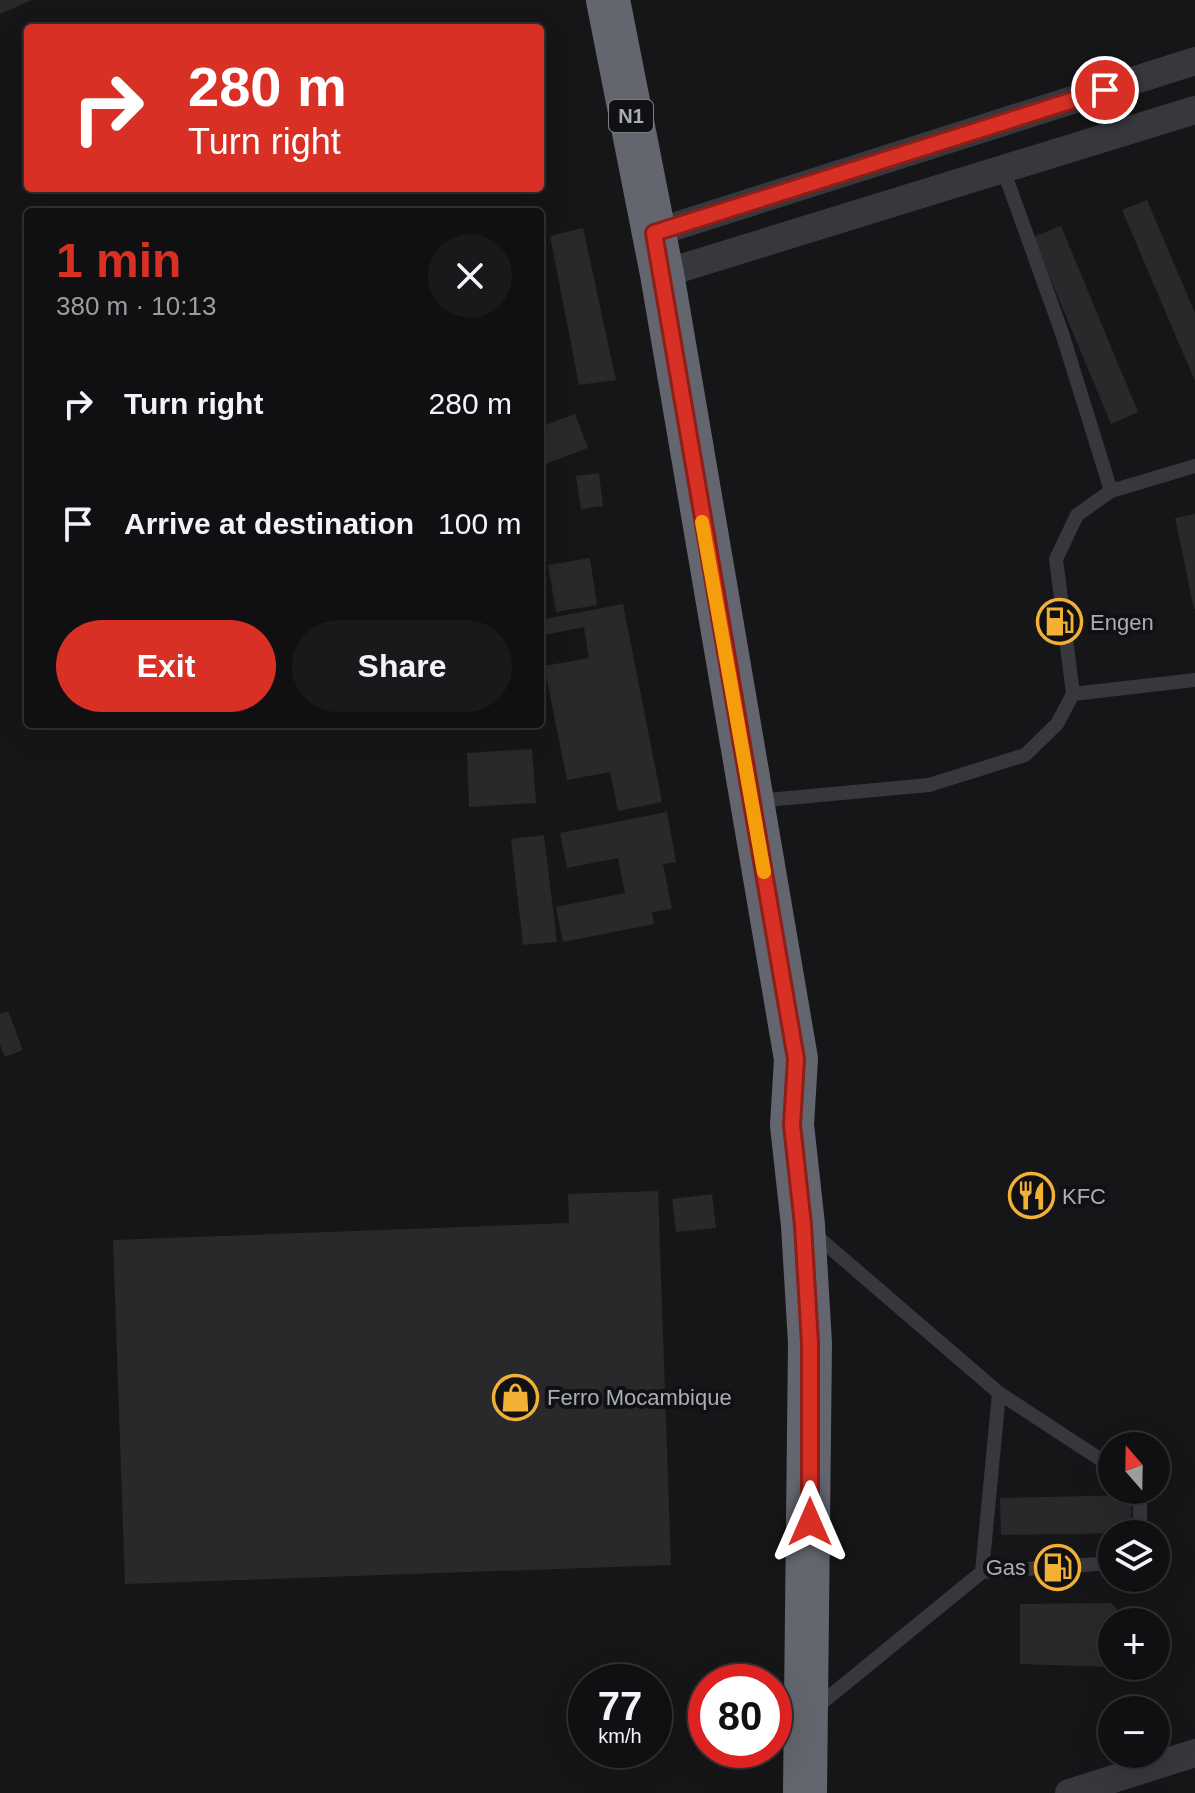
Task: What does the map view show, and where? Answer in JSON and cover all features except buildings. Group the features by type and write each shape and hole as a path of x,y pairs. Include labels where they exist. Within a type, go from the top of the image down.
{"highway":[{"name":"N1","path":"608,0 658,254 796,1059 792,1125 803,1225 810,1343 809,1714 805,1793"}],"street":[{"path":"658,254 1195,61"},
{"path":"658,254 1003,169 1195,110"},
{"path":"1069,1793 1195,1753"}],"lane":[{"path":"1003,169 1062,333 1111,491"},
{"path":"752,801 929,785 1025,755 1057,724 1073,694 1056,559 1077,515 1111,491 1195,466"},
{"path":"1073,694 1195,680"},
{"path":"803,1225 999,1393 1098,1458"},
{"path":"982,1572 999,1393"},
{"path":"809,1714 982,1572 1098,1564"}],"slow traffic":[{"path":"702,522 764,872"}],"place":[{"name":"Engen","path":"1059,622"},
{"name":"KFC","path":"1031,1196"},
{"name":"Ferro Mocambique","path":"516,1397"},
{"name":"Gas","path":"1057,1567"}],"route":[{"path":"810,1522 810,1343 803,1225 792,1125 796,1059 654,233 1105,90"}]}
